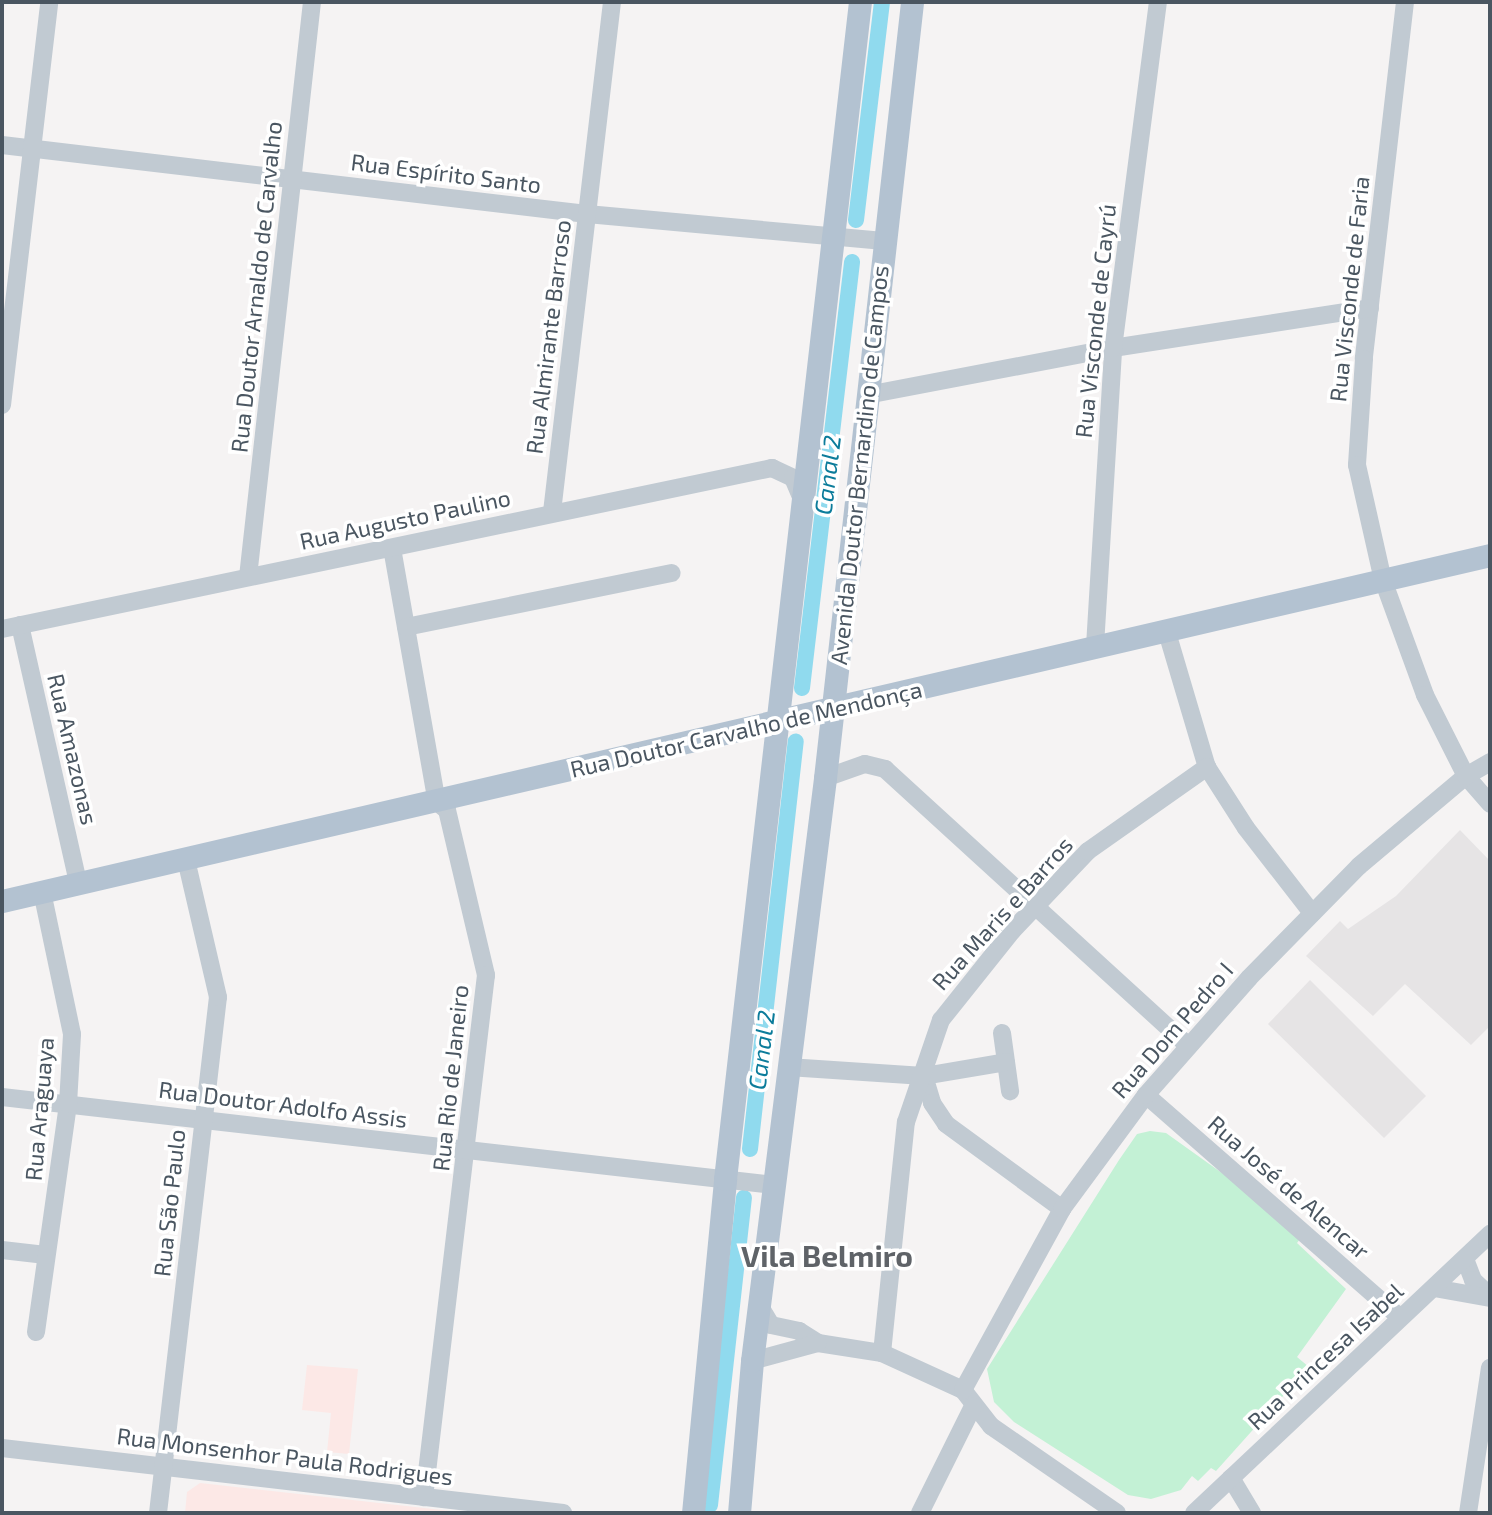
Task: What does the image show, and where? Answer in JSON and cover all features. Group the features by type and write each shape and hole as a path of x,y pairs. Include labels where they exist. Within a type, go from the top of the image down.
{"main road":[{"path":"692,1513 725,1178 780,723 802,499 835,240 860,2"},
{"name":"Avenida Doutor Bernardino de Campos","path":"739,1513 752,1361 825,778 912,2"},
{"name":"Rua Doutor Carvalho de Mendonça","path":"2,901 780,723 1166,629 1490,555"}],"street":[{"path":"2,405 49,2"},
{"name":"Rua Doutor Arnaldo de Carvalho","path":"248,577 312,2"},
{"name":"Rua Almirante Barroso","path":"552,512 612,2"},
{"name":"Rua Visconde de Cayrú","path":"1095,646 1113,348 1158,2"},
{"name":"Rua Visconde de Faria","path":"1405,2 1370,308 1357,465 1383,580 1425,695 1466,776 1490,804"},
{"name":"Rua Espírito Santo","path":"2,145 587,214 835,240 884,241"},
{"path":"867,395 1113,348 1370,308"},
{"name":"Rua Augusto Paulino","path":"2,629 772,468 793,478 802,499"},
{"name":"Rua Rio de Janeiro","path":"392,548 437,802 447,810 486,975 468,1150 424,1497"},
{"path":"406,627 672,573"},
{"name":"Rua Amazonas","path":"20,625 78,883"},
{"path":"1166,629 1208,767 1246,828 1312,913"},
{"name":"Rua Dom Pedro I","path":"963,1390 1062,1209 1146,1095 1312,913 1398,830 1466,776 1490,762"},
{"path":"825,778 858,765 885,769 1188,1046"},
{"name":"Rua Maris e Barros","path":"882,1353 906,1122 941,1020 953,1002 1088,851 1208,767"},
{"name":"Rua São Paulo","path":"159,1513 202,1118 218,997 186,859"},
{"name":"Rua Araguaya","path":"36,1332 68,1104 72,1034 42,891"},
{"path":"1002,1033 1010,1091"},
{"path":"788,1067 924,1076 1006,1062"},
{"path":"924,1076 932,1103 946,1124 1062,1209"},
{"name":"Rua José de Alencar","path":"1146,1095 1400,1317"},
{"name":"Rua Doutor Adolfo Assis","path":"2,1097 774,1185"},
{"name":"Rua Princesa Isabel","path":"1201,1511 1231,1478 1490,1234"},
{"path":"2,1250 46,1255"},
{"path":"1465,1259 1473,1280 1490,1297"},
{"path":"1434,1288 1490,1297"},
{"path":"759,1305 771,1325 799,1331 818,1343 882,1353 963,1390 991,1426 1117,1513"},
{"path":"752,1361 818,1343"},
{"path":"1468,1513 1490,1368"},
{"path":"920,1513 973,1406"},
{"name":"Rua Monsenhor Paula Rodrigues","path":"2,1448 563,1513"},
{"path":"1231,1478 1252,1513"}],"shaded area":[{"path":"1460,830 1490,861 1490,1026 1471,1045 1405,984 1373,1016 1306,956 1340,921 1348,929 1396,896"},
{"path":"1310,980 1426,1096 1384,1138 1268,1024"},
{"path":"307,1365 358,1369 349,1454 327,1452 331,1413 302,1410"},
{"path":"200,1483 469,1513 185,1513 187,1492"}],"green space":[{"path":"1150,1131 1166,1133 1268,1206 1303,1235 1297,1243 1346,1289 1297,1357 1309,1367 1216,1471 1211,1468 1198,1481 1192,1476 1181,1490 1151,1499 1128,1495 1014,1422 994,1402 987,1369 1119,1160 1137,1134"}],"waterway":[{"name":"Canal 2","path":"856,220 882,2"},
{"name":"Canal 2","path":"802,688 852,262"},
{"name":"Canal 2","path":"750,1149 796,742"},
{"name":"Canal 2","path":"710,1505 744,1198"}],"district":[{"name":"Vila Belmiro","path":"827,1255"}]}
